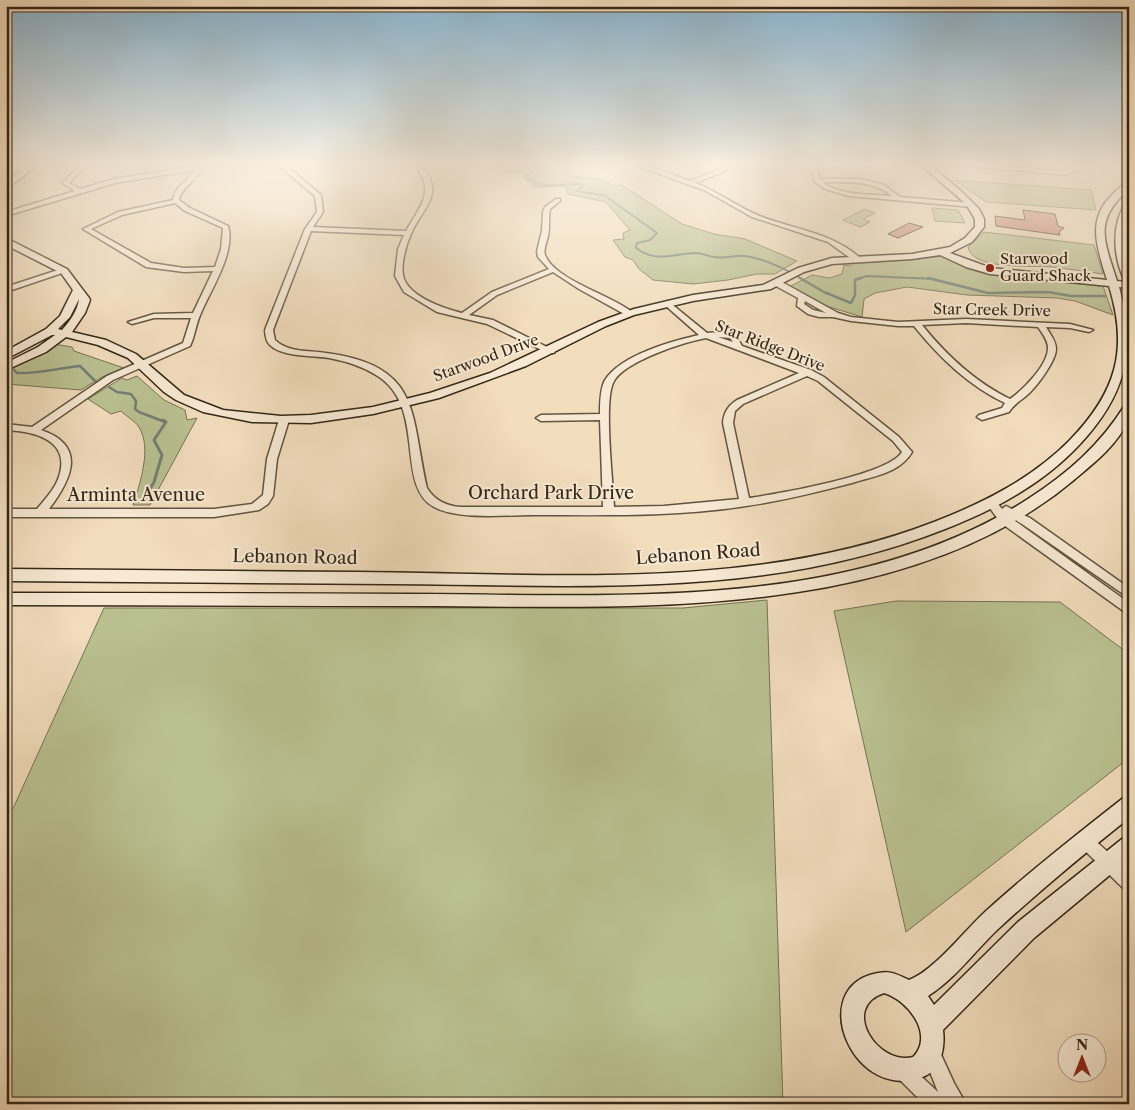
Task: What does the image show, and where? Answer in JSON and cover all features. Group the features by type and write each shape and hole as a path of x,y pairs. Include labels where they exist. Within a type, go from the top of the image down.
{"main road":[{"name":"Starwood Drive","path":"50,331 83,335 120,350 143,364 168,389 189,402 234,415 284,420 331,417 406,402 490,377 551,351 578,336 629,314 670,304 761,289 801,270 836,260 919,256 946,251 970,241 981,222 978,217"},
{"name":"Lebanon Road","path":"6,575 585,580 702,577 777,568 854,554 919,534 991,503 1030,480 1065,451 1089,426 1108,402 1115,389 1127,341 1123,314 1112,280 1100,223 1103,217"},
{"path":"946,251 977,264 1008,270 1128,281 1121,256 1119,227 1123,217"},
{"path":"6,241 64,271 77,292 85,300 82,313 66,334 24,359 6,367"},
{"path":"962,244 977,264"},
{"path":"8,355 50,331 65,318 77,292"},
{"path":"8,355 24,359"},
{"path":"6,599 703,598 760,592 827,581 873,570 929,554 975,536 1011,518 1086,464 1127,416"},
{"path":"1089,426 1110,435"},
{"path":"32,599 46,575"},
{"path":"908,992 922,988 937,977 976,935 1085,841 1129,806"},
{"path":"931,1024 1026,930 1129,846"},
{"path":"884,982 908,992 926,1012 931,1024 933,1039 931,1052 925,1062 915,1069 903,1071 889,1068 876,1061 865,1050 857,1037 852,1009 856,997 864,988 873,983 884,982"}],"street":[{"path":"111,217 86,229 149,264 184,270 217,269"},
{"path":"34,430 103,383 187,344 196,315 217,269 227,238 226,227 205,217"},
{"path":"308,229 317,217"},
{"path":"417,217 402,249 399,276 407,290 440,310 490,322 551,351"},
{"path":"544,217 545,238 541,246 542,256 552,270 629,314"},
{"path":"757,217 768,222 830,241 856,258"},
{"path":"308,229 408,233"},
{"name":"Orchard Park Drive","path":"308,229 270,330 271,341 280,348 294,352 340,358 358,364 388,380 399,391 406,402 422,488 428,498 450,510 670,510 745,503 806,492 855,479 899,464 907,452"},
{"path":"464,315 476,304 494,294 552,270"},
{"path":"6,290 64,271"},
{"name":"Star Creek Drive","path":"781,281 802,298 835,315 877,323 917,324 949,320 1070,326 1089,330"},
{"name":"Star Ridge Drive","path":"670,304 704,336 808,372 836,389 896,439 907,452"},
{"path":"132,322 154,316 196,315"},
{"path":"917,324 960,370 980,385 1010,402"},
{"path":"982,417 1006,410 1010,402 1023,393 1036,378 1052,352 1050,340 1041,326"},
{"path":"609,511 605,418 606,393 609,381 617,373 656,351 704,336"},
{"path":"745,503 728,423 728,414 740,402 808,372"},
{"path":"541,418 605,418"},
{"name":"Arminta Avenue","path":"6,513 195,514 248,508 264,501 268,493 272,459 284,420"},
{"path":"6,427 34,430 57,442 62,448 66,460 62,481 40,513"},
{"path":"991,503 1129,610"},
{"path":"1011,518 1129,594"},
{"path":"1085,841 1129,882"},
{"path":"931,1052 950,1095 957,1104"},
{"path":"903,1071 938,1104"}],"green space":[{"path":"619,217 671,217 682,224 714,234 745,239 797,261 775,274 757,274 693,284 653,280 639,269 633,260 625,257 613,240 624,239 623,233 630,230"},
{"path":"849,217 867,217 863,219 870,222 860,227 843,220"},
{"path":"934,217 962,217 965,223 935,221"},
{"path":"984,232 1094,245 1103,274 1053,267 1005,265 980,260 972,255 968,247"},
{"path":"942,256 961,264 1000,275 1103,286 1113,315 1075,301 1057,298 967,295 907,287 875,293 864,299 862,317 820,304 789,287 812,275 830,278 842,274 844,265 851,266 855,261 918,259"},
{"path":"54,344 72,347 74,351 124,368 102,377 81,390 6,384 6,371 28,361"},
{"path":"137,376 164,400 185,410 187,420 197,418 150,505 133,505 144,466 145,455 145,445 139,427 121,411 111,414 88,399 122,378 127,380"},
{"path":"767,600 783,1104 6,1104 6,824 104,608 683,608"},
{"path":"896,601 1060,602 1129,654 1129,758 906,932 834,611"}],"building":[{"path":"995,217 1025,220 1024,217 1056,217 1058,226 1064,228 1059,232 1060,235 996,226"},
{"path":"909,223 923,227 898,238 888,234"}],"waterway":[{"path":"634,217 657,233 650,240 637,243 636,248 643,253 657,256 695,253 712,257 745,256 775,264 802,279"},
{"path":"857,279 867,276 931,279"},
{"path":"800,278 824,292 851,303 855,295 855,280 861,278"},
{"path":"931,279 988,293 1048,292 1071,296 1105,296"},
{"path":"12,368 17,373 25,373 80,366 96,382"},
{"path":"109,387 117,392 131,394 136,401 135,409 165,422"},
{"path":"143,501 154,482 162,455 154,440 166,422 163,420"}],"place":[{"name":"Starwood Guard Shack","path":"990,268"}]}
